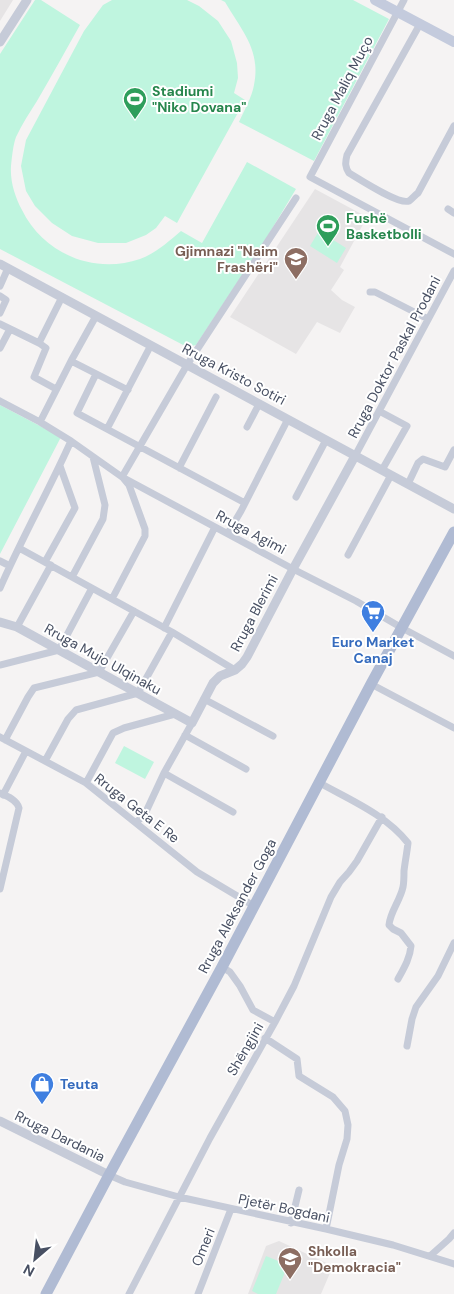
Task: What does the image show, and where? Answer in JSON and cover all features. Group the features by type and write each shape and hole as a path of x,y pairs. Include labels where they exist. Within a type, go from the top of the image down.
{"main road":[{"path":"375,0 454,42"},
{"name":"Rruga Aleksander Goga","path":"46,1294 222,967 318,782 454,532"}],"street":[{"path":"0,42 27,0"},
{"name":"Rruga Maliq Muço","path":"404,0 310,177 454,254"},
{"path":"420,24 347,155 346,168 349,173 394,198 403,202 410,200 418,193 454,126"},
{"path":"112,599 145,536 145,529 129,486 122,477 187,365 296,198"},
{"path":"0,286 4,266"},
{"name":"Rruga Kristo Sotiri","path":"4,266 454,509"},
{"name":"Rruga Doktor Paskal Prodani","path":"355,456 454,271"},
{"path":"370,292 375,292 428,319"},
{"path":"0,296 6,300 0,313"},
{"path":"39,343 62,297"},
{"path":"40,422 96,316"},
{"path":"0,324 46,348 34,377 56,389"},
{"path":"0,348 10,329"},
{"path":"107,429 151,345"},
{"path":"71,361 128,390"},
{"path":"96,374 76,412 245,503"},
{"path":"179,468 216,397"},
{"name":"Rruga Agimi","path":"0,401 71,441 122,477 356,601 454,656"},
{"path":"247,428 260,404"},
{"path":"379,411 407,426 382,470"},
{"path":"228,533 288,419"},
{"path":"296,496 326,440"},
{"path":"0,588 71,441"},
{"path":"408,484 418,463 423,458 445,467 454,450"},
{"name":"Rruga Blerimi","path":"136,822 144,816 164,773 213,683 220,676 235,670 248,657 293,569 355,456"},
{"path":"72,577 104,519 105,505 93,457"},
{"path":"17,627 75,508 60,466"},
{"path":"348,555 391,475"},
{"path":"164,628 215,527"},
{"path":"19,548 172,632 235,670"},
{"path":"0,561 10,566"},
{"path":"0,665 59,650 92,588"},
{"path":"2,738 34,688 100,672 134,611"},
{"name":"Rruga Mujo Ulqinaku","path":"0,622 17,627 192,723"},
{"path":"45,761 68,719 76,710 138,693 172,632"},
{"path":"371,684 454,728"},
{"path":"204,699 273,736"},
{"path":"86,783 113,733 124,728 175,714"},
{"path":"185,735 246,768"},
{"name":"Rruga Geta E Re","path":"2,738 86,783 197,872 254,906"},
{"path":"0,887 19,808 15,801 2,794 26,752"},
{"path":"164,773 233,812"},
{"path":"318,782 382,817 408,843 404,886 389,925 392,929 401,933 411,946 406,965 398,979"},
{"name":"Shëngjini","path":"129,1294 210,1138 294,986 331,897 340,882 358,862 382,817"},
{"path":"407,1046 416,1007 438,976 454,943"},
{"path":"222,967 230,972 253,1010 275,1022"},
{"path":"265,1038 297,1059 299,1076 333,1097 345,1111 348,1124 347,1139 338,1166 326,1229"},
{"name":"Rruga Dardania","path":"0,1121 109,1175"},
{"name":"Pjetër Bogdani","path":"109,1175 125,1182 179,1198 393,1245 454,1264"},
{"path":"291,1223 299,1190"},
{"name":"Omeri","path":"198,1294 232,1209"},
{"path":"430,1256 454,1233"}],"shaded area":[{"path":"0,0 13,0 0,21"},
{"name":"Gjimnazi \"Naim Frashëri\"","path":"315,189 367,217 340,267 344,270 331,290 342,300 355,307 340,333 317,322 296,354 230,317"},
{"name":"Shkolla \"Demokracia\"","path":"279,1241 333,1266 321,1294 248,1294 266,1246"}],"green space":[{"path":"35,0 41,0 80,25 18,132 11,166 14,189 22,210 31,225 56,249 71,257 105,264 122,263 146,257 162,247 181,231 202,243 247,162 296,189 264,242 196,345 187,347 0,249 0,54"},
{"name":"Stadiumi \"Niko Dovana\"","path":"112,0 187,0 199,6 218,21 231,41 237,63 238,78 234,93 245,100 177,223 165,216 156,228 146,235 126,243 98,243 72,236 52,223 35,206 26,191 21,166 26,140 84,31 103,5"},
{"path":"221,0 353,0 389,19 314,161 239,122 253,90 255,61 243,32 225,2"},
{"name":"Fushë Basketbolli","path":"319,231 346,248 337,263 310,246"},
{"path":"0,405 61,437 0,554"},
{"path":"124,746 154,762 145,779 115,763"},
{"path":"266,1256 288,1265 276,1294 258,1294 252,1291"}],"place":[{"name":"Stadiumi \"Niko Dovana\"","path":"135,120"},
{"name":"Fushë Basketbolli","path":"328,247"},
{"name":"Gjimnazi \"Naim Frashëri\"","path":"296,280"},
{"name":"Euro Market Canaj","path":"373,633"},
{"name":"Teuta","path":"42,1105"},
{"name":"Shkolla \"Demokracia\"","path":"290,1280"}]}
